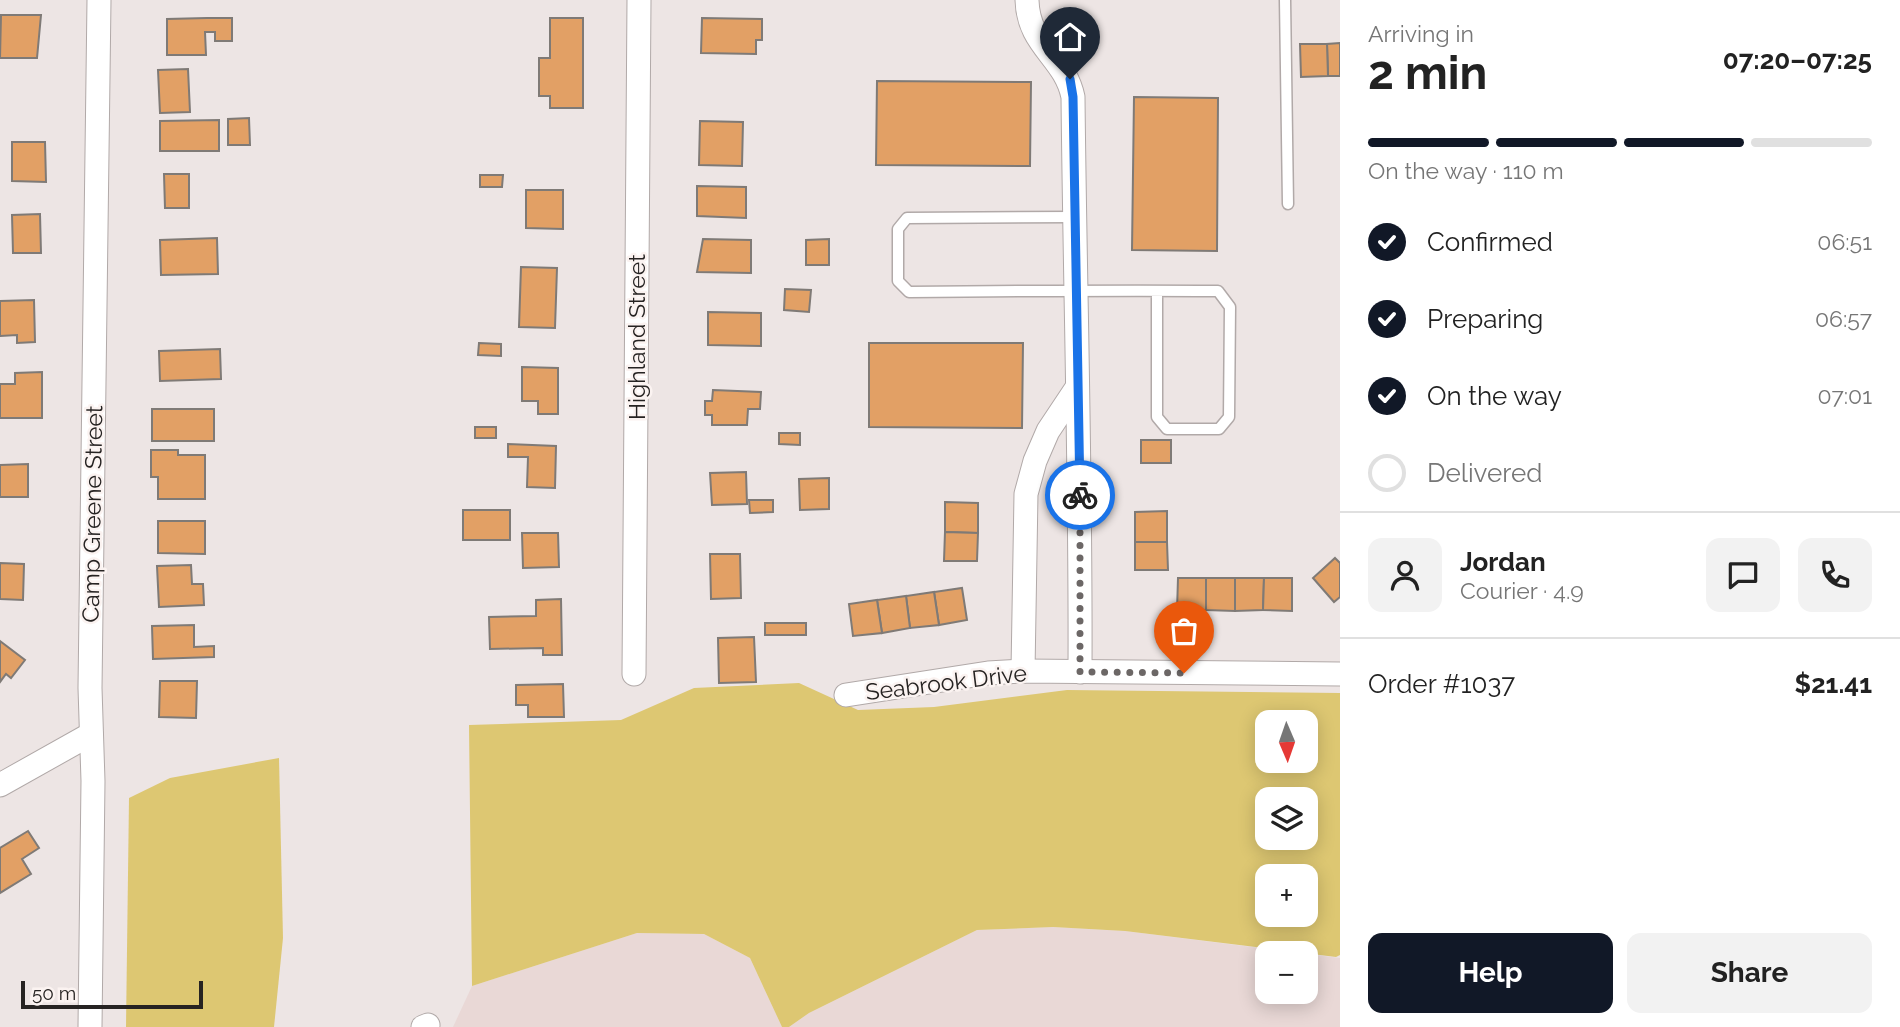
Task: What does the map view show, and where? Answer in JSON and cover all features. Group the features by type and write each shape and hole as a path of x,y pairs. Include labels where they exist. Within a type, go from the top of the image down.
{"street":[{"name":"Camp Greene Street","path":"90,1027 99,0"},
{"name":"Highland Street","path":"634,674 639,0"},
{"path":"1027,0 1028,21 1039,44 1070,79 1073,97 1076,387 1081,508 1080,672"},
{"path":"1023,671 1026,494 1035,461 1048,431 1076,387"},
{"name":"Seabrook Drive","path":"846,695 975,675 1023,671 1340,674"},
{"path":"0,785 91,734"}],"lane":[{"path":"1285,0 1288,204"},
{"path":"1074,217 907,218 898,229 898,281 909,292 1076,290 1217,291 1230,307 1229,417 1219,429 1167,429 1157,417 1157,291"}],"shaded area":[{"path":"799,683 858,710 934,707 1067,690 1340,693 1340,955 1318,955 1318,941 1255,941 1255,947 1125,931 1053,927 977,930 809,1013 789,1027 782,1027 750,958 704,934 637,933 472,986 469,725 621,720 694,688"},
{"path":"279,758 283,938 274,1027 126,1027 129,798 170,778"},
{"path":"1053,927 1125,931 1255,947 1255,1004 1318,1004 1318,955 1340,958 1340,1027 789,1027 809,1013 977,930"},
{"path":"637,933 704,934 750,958 782,1027 453,1027 472,986"}],"building":[{"path":"1,15 41,15 37,58 0,58"},
{"path":"232,18 232,41 215,41 215,32 205,32 206,55 167,55 167,19"},
{"path":"550,18 583,18 583,108 550,108 550,96 539,96 539,58 550,58"},
{"path":"702,18 762,19 762,40 756,40 756,54 701,53"},
{"path":"1340,43 1340,76 1328,76 1327,44"},
{"path":"1300,44 1327,44 1328,76 1301,77"},
{"path":"188,69 190,112 160,113 158,70"},
{"path":"877,81 1031,82 1030,166 876,165"},
{"path":"1134,97 1218,98 1217,251 1132,250"},
{"path":"249,118 250,145 228,145 228,119"},
{"path":"219,120 219,151 160,151 160,121"},
{"path":"700,121 743,122 742,166 699,165"},
{"path":"12,142 45,142 46,182 12,181"},
{"path":"164,174 189,174 189,208 165,208"},
{"path":"480,175 503,175 502,187 480,187"},
{"path":"697,186 746,187 746,218 697,216"},
{"path":"526,190 563,190 563,229 526,228"},
{"path":"40,214 41,253 13,253 12,215"},
{"path":"217,238 218,274 161,275 160,240"},
{"path":"703,239 751,240 751,273 697,272"},
{"path":"829,239 829,265 806,265 806,240"},
{"path":"521,267 557,268 555,328 519,327"},
{"path":"785,289 811,290 809,312 784,310"},
{"path":"34,300 35,342 17,343 17,335 0,336 0,301"},
{"path":"708,312 761,313 761,346 708,345"},
{"path":"479,343 501,344 501,356 478,355"},
{"path":"869,343 1023,343 1022,428 869,427"},
{"path":"220,349 221,379 160,381 159,351"},
{"path":"522,367 558,368 558,414 538,414 538,401 522,401"},
{"path":"42,372 42,418 0,418 0,384 15,384 15,373"},
{"path":"713,390 761,392 760,409 748,409 747,425 712,425 712,415 705,415 705,401 712,401"},
{"path":"152,409 214,409 214,441 152,441"},
{"path":"475,427 496,427 496,438 475,438"},
{"path":"779,433 800,433 800,445 779,444"},
{"path":"1141,440 1171,440 1171,463 1141,463"},
{"path":"508,444 556,446 555,488 527,487 528,457 508,457"},
{"path":"151,450 178,450 178,455 205,455 205,499 158,499 158,477 151,477"},
{"path":"28,464 28,497 0,497 0,465"},
{"path":"746,472 747,504 712,505 710,473"},
{"path":"829,478 829,509 800,510 799,479"},
{"path":"749,500 773,500 773,512 750,513"},
{"path":"945,502 978,503 978,533 945,532"},
{"path":"463,510 510,510 510,540 463,540"},
{"path":"1167,511 1167,542 1135,542 1135,512"},
{"path":"158,521 205,521 205,554 158,553"},
{"path":"945,532 978,533 977,561 944,561"},
{"path":"522,533 558,533 559,567 523,568"},
{"path":"1135,542 1167,542 1168,570 1135,570"},
{"path":"710,554 740,554 741,598 711,599"},
{"path":"1335,558 1340,563 1340,597 1334,602 1313,578"},
{"path":"0,563 24,564 23,600 0,599"},
{"path":"191,565 192,584 203,584 204,605 159,607 157,566"},
{"path":"1178,578 1206,578 1206,610 1177,611"},
{"path":"1206,578 1235,578 1235,611 1206,610"},
{"path":"1235,578 1264,578 1263,610 1235,611"},
{"path":"1264,578 1292,578 1292,611 1263,610"},
{"path":"962,588 967,620 939,625 934,592"},
{"path":"934,592 939,625 910,628 906,596"},
{"path":"906,596 910,628 882,633 877,600"},
{"path":"561,599 562,655 543,655 543,648 490,649 489,617 536,616 536,600"},
{"path":"877,600 882,633 853,636 849,604"},
{"path":"765,623 806,623 806,635 765,635"},
{"path":"194,625 194,647 214,646 214,657 153,659 152,626"},
{"path":"754,637 756,682 719,683 718,638"},
{"path":"0,641 25,660 11,678 6,674 0,682"},
{"path":"160,681 197,681 196,718 159,717"},
{"path":"563,684 564,717 528,717 528,705 516,705 516,685"},
{"path":"28,831 39,848 22,859 31,874 0,893 0,848"}],"way so far":[{"path":"1080,495 1080,672 1184,673"}],"route":[{"path":"1070,79 1073,97 1076,389 1080,495"}]}
